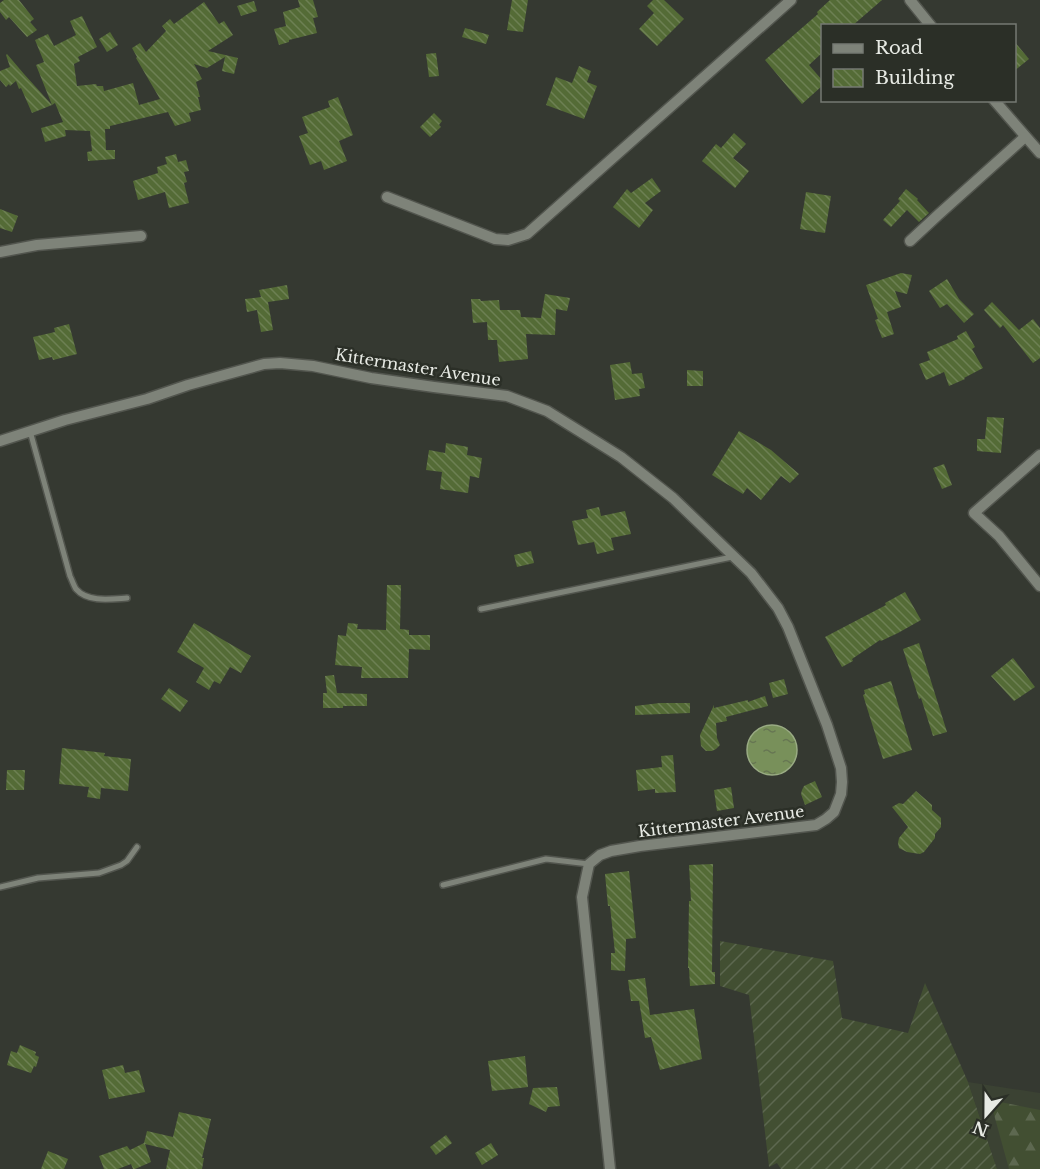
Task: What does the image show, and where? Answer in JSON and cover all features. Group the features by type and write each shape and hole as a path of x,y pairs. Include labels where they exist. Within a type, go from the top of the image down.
{"street":[{"path":"387,197 495,239 508,240 527,234 791,0"},
{"path":"910,0 929,24"},
{"path":"996,102 1040,153"},
{"path":"910,241 1025,137"},
{"path":"0,252 37,245 141,236"},
{"name":"Kittermaster Avenue","path":"0,441 199,382 264,364 280,363 507,396 547,411 621,457 673,498 751,573 778,608 788,627 827,725 841,768 841,794 834,812 816,825 640,846 611,851 600,855 589,864"},
{"path":"1040,455 974,513 999,536 1040,585"},
{"path":"589,864 582,897 610,1169"}],"lane":[{"path":"30,431 70,576 76,589 86,596 98,599 127,598"},
{"path":"482,609 733,557"},
{"path":"0,887 38,878 99,873 127,861 137,847"},
{"path":"443,885 546,859 589,864"}],"shaded area":[{"path":"968,1082 1040,1093 1040,1169 997,1169"}],"green space":[{"path":"720,941 833,961 842,1018 908,1033 925,983 968,1082 997,1169 781,1169 777,1163 769,1167 749,995 720,986"},
{"path":"990,1100 1040,1110 1040,1169 1009,1169"}],"water":[{"path":"777,725 790,732 796,740 796,760 790,768 782,774 767,775 754,768 748,760 747,745 754,732 762,726"}],"building":[{"path":"4,0 19,0 34,19 30,22 37,30 27,37 9,17 6,20 0,12 0,3"},
{"path":"298,0 313,0 318,17 313,18 317,33 279,45 274,29 286,26 283,12 300,7"},
{"path":"512,0 528,0 523,32 507,30"},
{"path":"653,0 664,0 684,19 657,46 639,29 654,13 647,6"},
{"path":"830,0 882,0 854,24 821,24 821,54 809,65 821,79 821,87 802,104 765,60 818,14 817,12"},
{"path":"254,1 257,11 241,16 237,6"},
{"path":"204,2 219,24 224,21 233,35 208,51 238,58 234,74 222,71 225,57 207,68 194,64 202,79 196,82 201,110 189,113 191,121 175,126 168,112 110,126 110,129 105,129 106,150 115,150 115,159 88,161 87,152 92,151 90,131 65,130 66,136 45,142 41,128 63,122 55,103 52,105 36,65 44,62 35,40 48,34 54,46 76,35 70,21 82,16 97,47 78,57 80,61 74,64 77,86 96,84 103,86 104,91 133,83 139,105 160,99 132,48 140,43 146,52 166,31 162,26 170,19 174,24"},
{"path":"465,28 489,35 486,44 462,37"},
{"path":"110,32 118,45 107,52 99,39"},
{"path":"1016,43 1029,59 1016,69"},
{"path":"436,53 439,76 429,77 426,54"},
{"path":"7,54 52,105 32,113 16,81 6,87 0,80 0,71 10,67"},
{"path":"579,66 591,71 587,82 597,86 584,119 546,105 556,77 572,83"},
{"path":"338,97 353,135 339,141 347,161 324,170 321,161 310,165 299,136 308,133 302,117 330,107 328,101"},
{"path":"434,113 442,121 439,125 441,127 430,137 420,127"},
{"path":"734,133 746,144 733,158 749,171 735,188 702,161 716,144 721,148"},
{"path":"176,154 178,162 186,160 189,171 184,172 187,182 184,183 189,203 169,208 165,192 138,200 133,181 158,173 157,167 167,164 165,157"},
{"path":"652,178 661,191 645,203 653,210 639,228 613,207 627,189 631,193"},
{"path":"906,189 929,213 919,222 907,210 891,227 883,220 900,201 898,199"},
{"path":"806,192 831,196 825,233 800,229"},
{"path":"0,209 18,216 12,232 0,228"},
{"path":"901,273 912,275 907,294 895,291 901,307 887,312 894,334 882,338 866,285"},
{"path":"947,279 959,299 974,314 964,323 947,304 940,308 929,291"},
{"path":"287,285 289,299 268,302 273,330 261,332 257,310 247,312 245,299 261,297 259,290"},
{"path":"545,294 570,298 567,311 556,309 555,335 526,334 528,359 499,362 497,340 488,340 487,322 473,323 471,299 499,300 500,310 520,310 521,317 541,318"},
{"path":"992,302 1019,330 1033,319 1040,328 1040,358 1033,363 1003,325 1000,328 984,310"},
{"path":"69,324 77,354 53,360 52,357 39,360 33,337 55,332 54,328"},
{"path":"966,331 975,347 972,349 983,368 949,386 944,372 926,380 919,364 930,360 927,352 958,339 957,336"},
{"path":"630,362 632,374 642,373 645,388 639,389 640,396 615,400 610,365"},
{"path":"687,370 703,371 703,386 687,386"},
{"path":"987,417 1004,418 1001,453 977,451 977,439 985,439"},
{"path":"739,431 771,450 799,474 790,483 781,476 761,500 747,488 743,494 712,475"},
{"path":"446,443 468,447 467,455 482,458 479,478 470,476 468,493 440,489 442,472 426,470 429,450 445,453"},
{"path":"944,464 952,485 942,489 933,468"},
{"path":"599,507 601,516 625,511 631,534 611,538 614,550 597,554 594,542 578,545 572,521 588,518 586,510"},
{"path":"531,551 534,563 517,567 514,555"},
{"path":"387,585 401,585 400,629 409,630 409,635 430,635 430,650 409,649 408,678 361,678 362,667 335,665 338,635 346,636 348,623 358,624 357,629 386,630"},
{"path":"905,592 921,620 880,640 842,667 825,637 886,605 885,603"},
{"path":"194,623 251,656 241,673 230,667 220,684 214,681 209,690 196,682 204,668 177,652"},
{"path":"919,643 947,732 933,736 903,649"},
{"path":"1013,658 1035,687 1014,701 991,676"},
{"path":"334,675 337,693 367,694 367,706 323,708 323,693 327,693 325,676"},
{"path":"784,679 788,694 773,698 769,683"},
{"path":"891,681 912,750 883,759 863,695 864,690"},
{"path":"169,688 188,701 180,712 161,699"},
{"path":"765,696 768,706 726,717 727,721 716,723 720,745 716,749 706,751 701,746 700,735 714,705 714,708 748,700 748,702"},
{"path":"690,703 690,713 635,715 635,706"},
{"path":"62,748 105,753 104,756 131,759 128,791 101,788 100,799 87,797 89,787 59,784"},
{"path":"673,755 676,792 655,793 655,789 638,791 636,770 662,767 661,756"},
{"path":"7,770 25,770 24,790 6,790"},
{"path":"815,781 822,797 805,805 802,790 804,786"},
{"path":"731,787 734,808 717,811 714,790"},
{"path":"916,791 932,805 932,810 941,818 941,827 935,834 935,838 920,854 899,848 899,838 908,827 892,807 899,803 903,804"},
{"path":"713,864 712,972 715,972 715,984 690,986 688,968 689,901 691,901 689,865"},
{"path":"629,871 636,938 626,939 625,971 611,970 611,953 615,953 605,874"},
{"path":"645,978 650,1015 694,1009 702,1059 660,1070 651,1037 645,1038 639,1001 631,1001 628,980"},
{"path":"20,1045 36,1052 35,1055 39,1057 31,1073 7,1065 11,1051 17,1053"},
{"path":"525,1056 528,1087 492,1091 488,1061"},
{"path":"123,1065 125,1073 139,1070 145,1092 109,1099 102,1070"},
{"path":"557,1087 560,1106 548,1107 546,1112 529,1104 533,1088"},
{"path":"179,1112 211,1119 202,1158 204,1158 202,1169 166,1169 170,1150 145,1144 151,1162 135,1169 131,1164 118,1169 104,1169 99,1156 127,1146 130,1150 144,1143 147,1131 173,1137"},
{"path":"446,1135 452,1143 436,1155 430,1147"},
{"path":"491,1143 498,1155 482,1165 475,1153"},
{"path":"48,1151 68,1159 64,1169 41,1169"}]}
